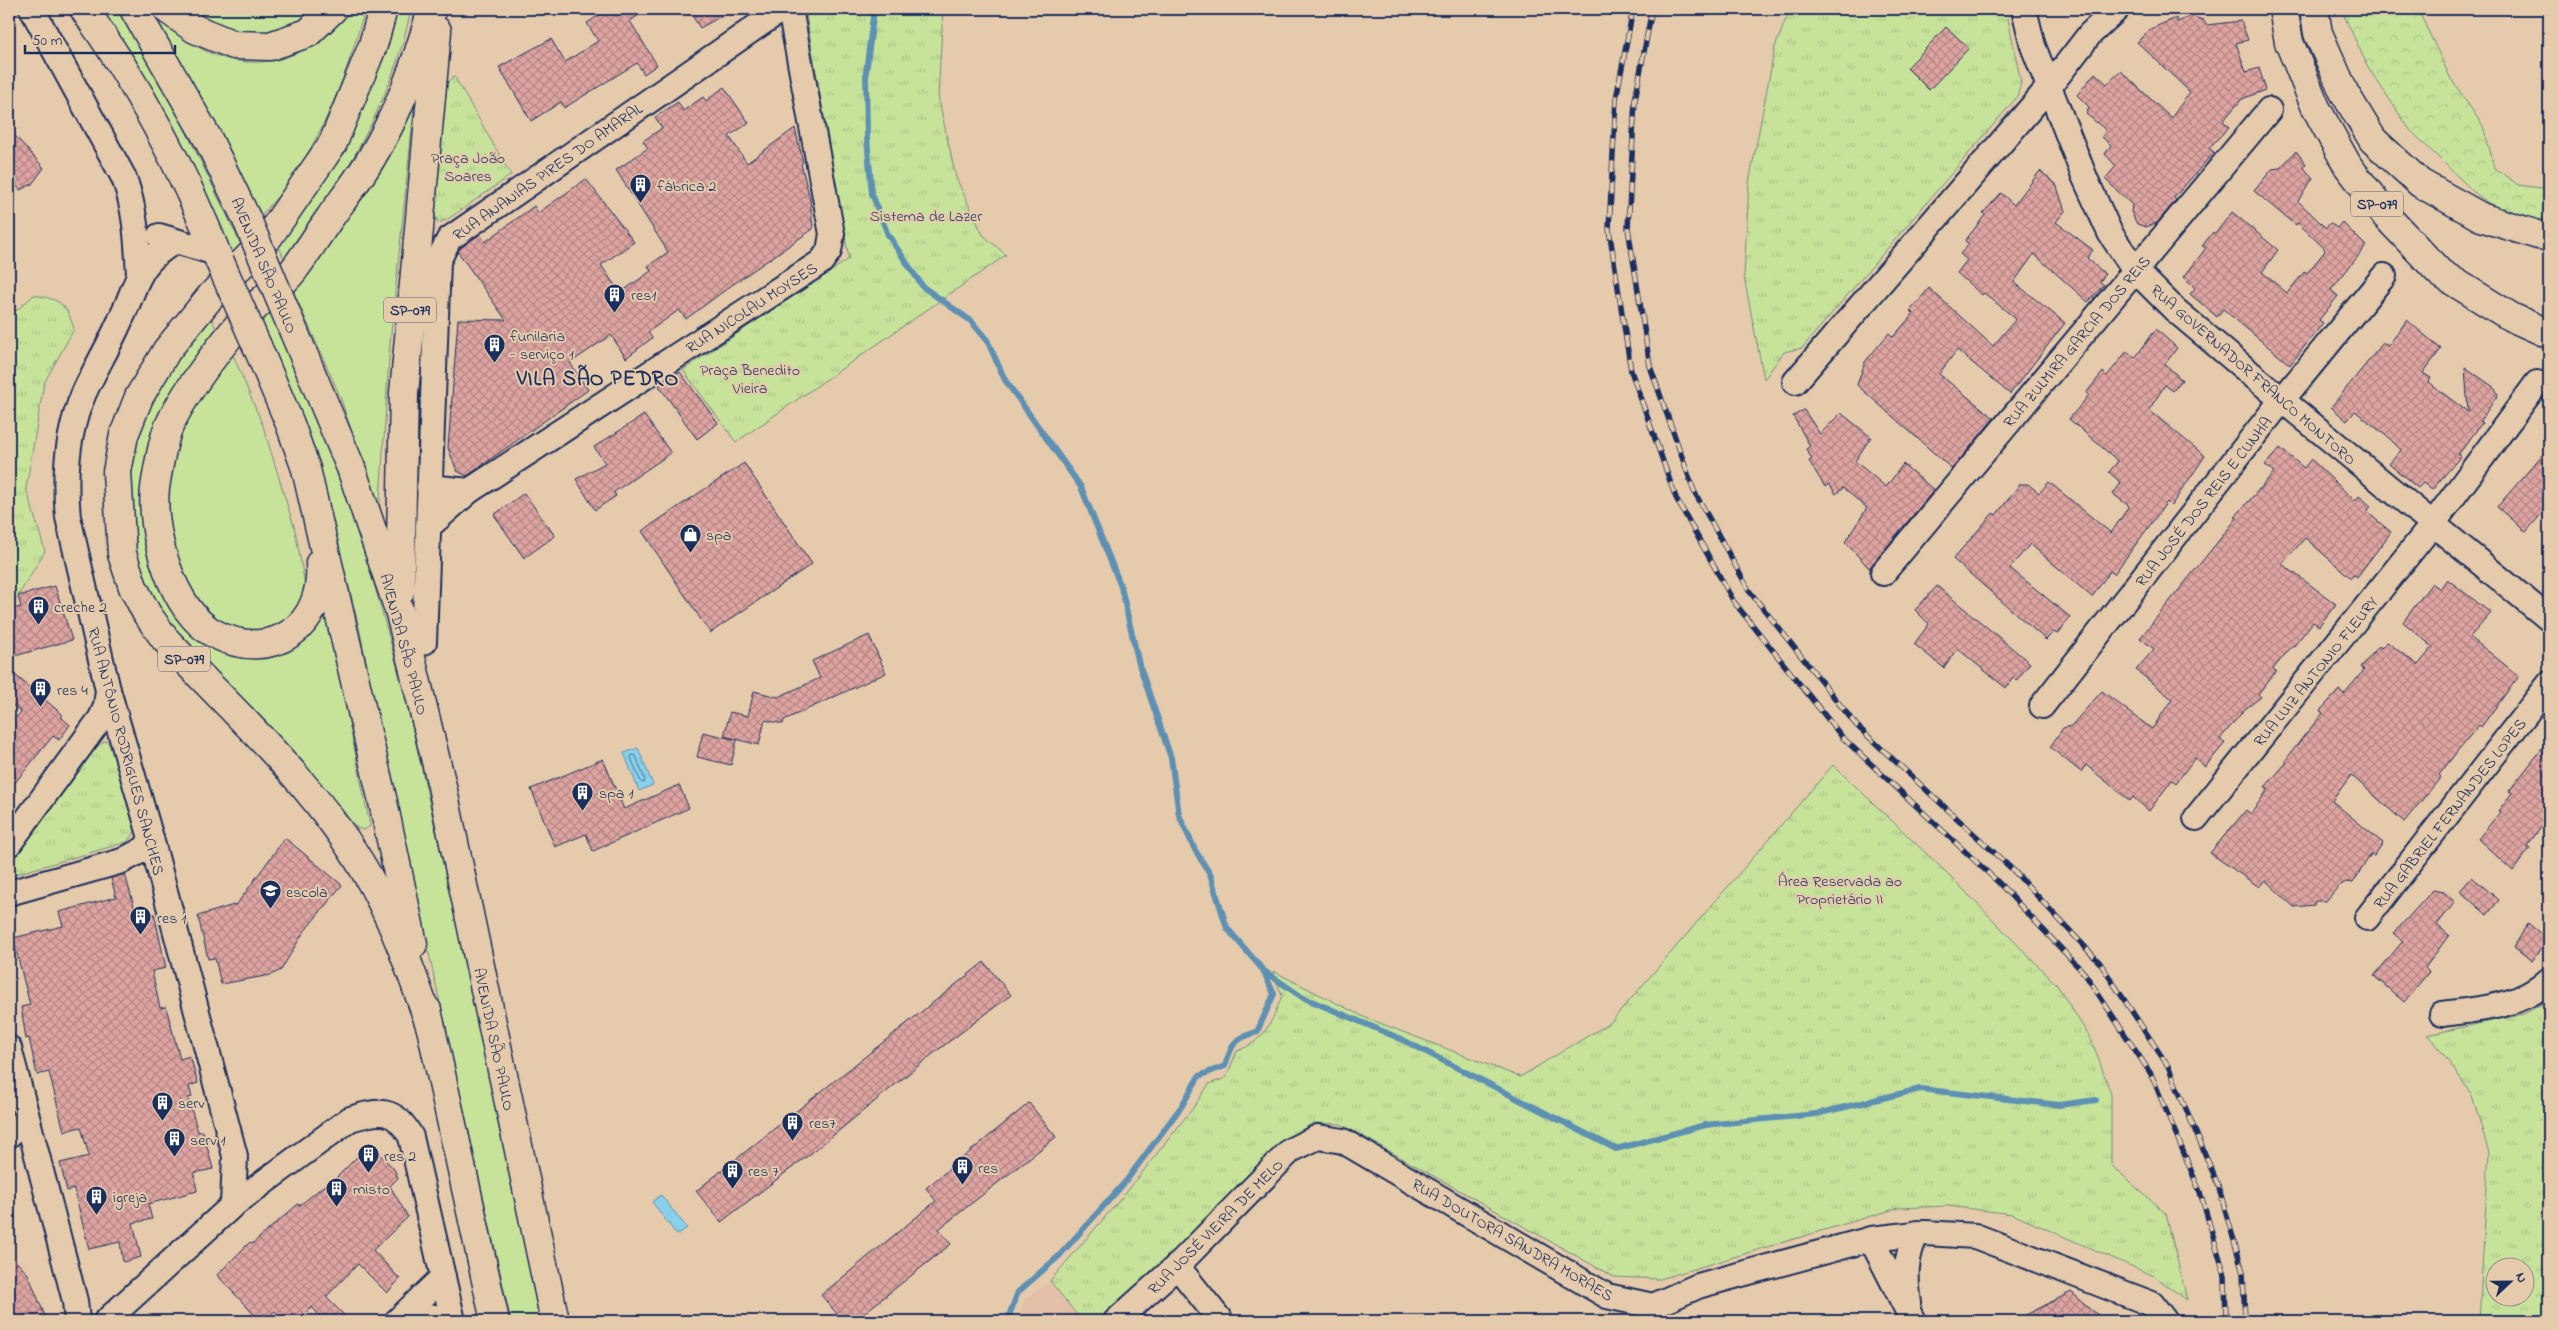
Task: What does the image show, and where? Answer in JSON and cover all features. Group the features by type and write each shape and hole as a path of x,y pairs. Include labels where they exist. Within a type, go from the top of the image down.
{"main road":[{"path":"84,9 103,35 150,116 225,261 257,346 290,424 314,502 383,802 495,1321"},
{"name":"AVENIDA SÃO PAULO","path":"134,9 208,139 248,222 351,468 410,630 419,691 444,796 555,1321"},
{"path":"167,9 195,29 234,45 270,46 308,32 333,9"},
{"name":"SP-079","path":"382,9 373,45 333,143 269,236 225,261 211,296 167,350 139,397 124,435 117,472 122,554 133,587 147,614 165,639 312,795 361,863 388,915 431,1028"},
{"name":"SP-079","path":"314,502 321,573 319,596 312,610 297,628 280,640 263,644 242,644 214,634 194,619 180,596 164,562 156,527 155,491 168,430 188,392 254,308 284,280 372,157 404,93 432,9"},
{"name":"SP-079","path":"410,630 404,393 439,9"},
{"name":"SP-079","path":"2283,9 2290,42 2316,108 2348,166 2387,217 2440,273 2511,318 2549,334"},
{"name":"SP-079","path":"2314,9 2318,33 2344,92 2373,140 2420,183 2481,218 2538,235 2549,236"}],"street":[{"name":"RUA ANTÔNIO RODRIGUES SANCHES","path":"32,9 112,154 132,201 137,227 139,276"},
{"name":"RUA ANANIAS PIRES DO AMARAL","path":"410,630 428,527 438,260 449,239 782,9"},
{"name":"RUA NICOLAU MOYSES","path":"428,527 468,490 821,262 829,251 832,234 790,9"},
{"name":"RUA GOVERNADOR FRANCO MONTORO","path":"2024,9 2033,46 2085,178 2110,233 2135,270 2174,309 2549,619"},
{"path":"1796,382 2049,88 2090,34 2117,9"},
{"name":"RUA ZULMIRA GARCIA DOS REIS","path":"1883,573 2269,110"},
{"path":"137,227 225,261"},
{"name":"RUA ANTÔNIO RODRIGUES SANCHES","path":"174,242 151,257 139,276 128,305 83,395 74,422 67,467 68,517 108,690 151,838 235,1156 234,1204"},
{"name":"RUA JOSÉ DOS REIS E CUNHA","path":"2042,706 2282,400 2384,276"},
{"name":"RUA LUIZ ANTONIO FLEURY","path":"2196,818 2433,524 2537,384"},
{"path":"429,486 468,490"},
{"name":"RUA GABRIEL FERNANDES LOPES","path":"2368,918 2549,684"},
{"path":"9,844 97,724 106,706 108,690"},
{"path":"9,893 138,855 146,848 151,838"},
{"path":"2442,1014 2498,1007 2536,993 2549,980"},
{"path":"9,1048 75,1301 77,1321"},
{"path":"106,1321 234,1204 350,1119 371,1112 391,1113 404,1122 411,1137 453,1321"},
{"path":"9,1135 26,1119"},
{"name":"RUA JOSÉ VIEIRA DE MELO","path":"1116,1321 1177,1266 1291,1150 1318,1137"},
{"name":"RUA DOUTORA SANDRA MORAES","path":"1318,1137 1343,1141 1607,1296 1653,1316 1698,1286 1872,1239 1917,1233 1975,1236 2152,1304 2165,1321"},
{"path":"1912,1319 1905,1279 1909,1250 1917,1233"},
{"path":"1872,1239 1912,1319"},
{"path":"1177,1266 1221,1321"},
{"path":"397,1321 443,1277"},
{"path":"403,1321 422,1316 436,1317 443,1321"}],"shaded area":[{"path":"1049,1282 1081,1321 1017,1321 1025,1299"}],"green space":[{"path":"99,9 119,9 184,127 244,251 233,265"},
{"path":"149,9 180,35 206,51 234,60 253,62 272,61 306,48 321,38 334,25 345,9 365,9 348,65 325,121 296,173 278,197 258,218"},
{"path":"198,9 311,9 300,20 286,28 254,34 237,33 222,28 208,20"},
{"path":"391,9 411,9 391,78 362,142 326,204 286,263 277,242"},
{"path":"805,9 943,9 938,96 956,178 983,235 1006,255 736,442 683,370 849,259"},
{"path":"1790,9 2006,9 2021,83 2017,97 1802,348 1784,352 1764,379 1744,277 1749,183 1775,47"},
{"path":"2341,9 2414,9 2421,16 2451,79 2483,126 2495,168 2518,185 2549,189 2549,223 2505,215 2475,193 2410,130 2368,67"},
{"path":"418,69 390,343 379,516 340,396 290,284"},
{"name":"Praça João Soares","path":"454,76 511,175 448,219 438,223 433,210 440,90"},
{"path":"34,295 61,304 68,313 74,329 44,383 26,488 45,551 9,611 9,317"},
{"path":"271,310 339,471 377,594 405,695 479,1022 541,1321 511,1321 392,788 359,627 330,512 259,320"},
{"path":"209,311 217,332 146,521 220,650 327,612 370,826 364,830 357,828 290,752 184,643 158,610 147,588 129,532 131,456 155,387"},
{"path":"230,356 234,357 263,426 295,530 305,585 301,602 287,620 275,630 255,635 210,622 183,584 164,525 172,441 198,397"},
{"path":"105,741 111,743 136,830 127,842 9,876 9,865 97,747"},
{"name":"Área Reservada ao Proprietário II","path":"1833,765 1949,875 2057,985 2092,1041 2111,1094 2111,1165 2166,1214 2187,1300 2154,1276 2012,1214 1948,1206 1898,1208 1660,1279 1614,1277 1341,1124 1313,1123 1280,1143 1174,1253 1101,1321 1082,1321 1050,1281 1130,1188 1193,1108 1209,1084 1226,1078 1237,1051 1255,1042 1266,1030 1282,996 1273,971 1364,1017 1520,1077 1611,1022"},
{"path":"2549,1000 2549,1321 2479,1321 2489,1153 2472,1095 2434,1041 2427,1035 2524,1014"}],"water":[{"path":"638,748 653,785 639,791 624,753"},
{"path":"661,1195 687,1228 677,1235 652,1202"}],"building":[{"path":"609,9 648,9 630,21 657,65 644,74 637,63 564,108 561,102 531,121 499,67 551,39 565,62 598,41 587,23"},
{"path":"688,9 734,9 700,28"},
{"path":"2191,16 2203,20 2207,25 2241,21 2248,40 2236,43 2246,72 2259,68 2266,90 2242,99 2223,121 2229,127 2209,148 2214,152 2174,198 2176,200 2157,223 2146,227 2137,224 2131,212 2132,205 2105,179 2116,166 2105,154 2111,145 2102,137 2106,130 2086,114 2089,107 2077,95 2095,73 2107,84 2121,71 2171,118 2190,92 2137,42 2150,29 2176,18 2177,22"},
{"path":"1946,27 1969,48 1929,90 1907,68"},
{"path":"724,87 749,123 729,136 747,163 795,128 803,162 801,164 810,199 813,229 686,319 679,310 648,332 652,338 626,358 611,335 570,363 588,390 467,476 457,471 448,448 458,319 506,320 458,252 459,249 480,234 485,242 534,206 538,213 586,179 634,242 601,265 620,293 651,271 648,266 668,252 616,170 648,148 643,141 662,128 655,117 678,102 683,111 703,97 706,101"},
{"path":"9,129 44,168 32,184 20,190 9,176"},
{"path":"2296,151 2306,164 2303,167 2313,178 2298,201 2326,228 2330,223 2337,228 2342,222 2366,246 2331,290 2338,296 2319,320 2323,323 2290,365 2223,309 2217,317 2190,294 2195,288 2184,277 2206,248 2202,246 2213,232 2215,234 2232,212 2278,250 2262,272 2287,293 2305,271 2307,273 2325,251 2324,248 2298,223 2296,225 2289,220 2254,191 2272,169 2280,168"},
{"path":"2040,171 2056,184 2065,211 2056,222 2093,250 2087,258 2105,274 2100,282 2104,285 2088,302 2034,254 2014,282 2065,323 2010,394 1957,350 1939,374 1994,418 1952,469 1857,385 1865,362 1889,333 1893,337 1913,314 1910,311 1929,288 1993,346 2016,319 1984,293 1982,295 1957,273 1967,260 1960,254 1969,244 1965,241 1985,215 1983,213 2001,193 2014,205"},
{"path":"2407,320 2441,349 2423,373 2431,378 2428,382 2468,412 2465,367 2495,388 2498,395 2480,421 2482,423 2458,455 2461,456 2432,490 2423,483 2418,488 2389,464 2401,450 2390,439 2355,411 2347,421 2331,407 2383,343 2388,346"},
{"path":"2156,329 2177,348 2165,364 2182,380 2173,391 2165,385 2149,410 2205,456 2171,506 2167,502 2114,574 2110,571 2092,597 2030,544 2010,568 2070,617 2058,634 2053,632 2046,640 1953,559 1993,513 1996,515 2020,484 2028,484 2039,493 2049,482 2111,533 2129,506 2113,494 2121,483 2109,472 2118,461 2069,419 2089,395 2086,393 2103,372 2107,376 2127,351 2135,358"},
{"path":"680,372 718,423 697,439 659,386"},
{"path":"1804,410 1820,434 1841,413 1871,437 1855,461 1886,487 1903,464 1934,490 1869,568 1845,542 1867,508 1843,488 1836,494 1829,484 1825,487 1809,461 1812,459 1806,449 1810,446 1793,416"},
{"path":"644,415 671,453 614,492 616,496 595,510 576,479 605,463 594,447"},
{"path":"2549,447 2549,505 2526,532 2497,507"},
{"path":"2280,448 2304,468 2311,459 2355,501 2359,496 2371,506 2367,512 2391,532 2357,577 2353,574 2351,578 2305,538 2282,564 2336,604 2319,626 2313,622 2273,669 2276,671 2258,694 2261,697 2245,709 2220,739 2225,743 2205,767 2195,758 2176,783 2172,780 2149,811 2133,797 2130,801 2086,765 2081,772 2050,747 2063,728 2071,726 2102,691 2152,729 2172,699 2136,670 2154,649 2140,638 2237,518 2235,517 2274,472 2265,465"},
{"name":"spa","path":"744,463 812,564 710,633 642,531"},
{"path":"524,493 555,536 524,558 494,515"},
{"path":"2447,579 2491,613 2470,637 2519,676 2481,727 2479,725 2459,749 2439,775 2441,777 2404,822 2351,775 2332,801 2383,843 2374,856 2371,854 2353,883 2346,882 2339,886 2326,901 2315,901 2314,905 2294,907 2265,880 2259,887 2210,853 2246,810 2251,814 2268,789 2265,787 2287,762 2285,761 2323,713 2320,711 2339,690 2344,694 2364,670 2361,667 2379,646 2381,648 2387,642 2418,665 2433,647 2403,622 2432,583 2440,589"},
{"name":"creche 2","path":"55,586 72,640 11,657 9,610 21,607 18,596"},
{"path":"1937,586 2030,663 2016,681 2013,678 2006,688 1958,649 1944,668 1914,644 1929,624 1915,610"},
{"path":"869,635 886,673 784,720 783,724 765,720 759,745 724,736 730,712 748,716 754,691 778,697 820,678 812,661"},
{"path":"15,675 62,714 62,718 70,725 59,740 53,736 9,790 9,725 21,712 9,702 9,684"},
{"path":"703,732 737,740 731,765 697,757"},
{"path":"2549,740 2549,817 2527,846 2530,848 2513,871 2478,839 2500,812 2498,811 2512,793 2509,791"},
{"name":"spa 1","path":"603,759 624,809 679,785 689,808 593,851 586,834 555,847 531,789"},
{"name":"escola","path":"285,838 342,885 303,933 281,970 271,975 221,984 215,958 208,959 198,916 237,904"},
{"path":"125,874 137,917 154,913 166,968 152,971 160,1008 166,1007 180,1059 190,1056 198,1083 189,1086 192,1097 188,1098 198,1132 203,1131 213,1169 194,1173 197,1191 148,1204 152,1219 133,1223 141,1257 123,1262 120,1242 89,1249 74,1189 67,1191 60,1163 89,1156 81,1127 64,1131 49,1072 37,1075 29,1038 26,1039 21,1007 30,1005 13,938 63,926 59,912 116,897 111,878"},
{"path":"2472,877 2499,900 2487,915 2460,891"},
{"path":"2433,890 2444,892 2455,902 2437,925 2449,935 2425,968 2429,972 2404,1002 2374,976 2403,941 2394,933"},
{"path":"2528,923 2548,940 2532,961 2514,947"},
{"path":"984,962 1011,995 934,1053 814,1151 721,1222 696,1191"},
{"path":"1029,1103 1056,1137 939,1229 951,1244 854,1321 843,1321 821,1295 936,1201 926,1188"},
{"path":"370,1144 394,1169 398,1178 390,1186 408,1217 373,1250 400,1279 387,1293 358,1264 326,1297 350,1321 324,1321 312,1307 296,1321 283,1321 275,1311 264,1321 260,1321 217,1275 250,1242 252,1244 298,1204 299,1206 327,1183 329,1185"},
{"path":"9,1254 28,1274 47,1321 9,1321"},
{"path":"2071,1292 2105,1321 2014,1321"}],"waterway":[{"path":"874,9 866,72 867,138 872,194 888,235 923,287 971,321 987,340 1005,380 1081,487 1121,587 1139,664 1171,758 1179,815 1195,850 1210,874 1227,928 1263,970 1274,994 1257,1032 1243,1037 1235,1043 1225,1066 1199,1076 1181,1107 1126,1181 1059,1256 1018,1292 1007,1321"},
{"path":"1264,971 1302,997 1401,1039 1616,1149 1705,1125 1816,1114 1920,1089 2059,1105 2096,1100"}],"railway":[{"path":"1633,9 1616,99 1609,229 1631,371 1676,498 1734,602 1843,738 1999,883 2085,974 2151,1074 2200,1192 2225,1276 2226,1321"},
{"path":"1652,9 1635,100 1628,228 1650,366 1694,491 1750,592 1857,726 2013,870 2100,963 2168,1066 2218,1185 2243,1272 2245,1321"}],"place":[{"name":"fábrica 2","path":"641,204"},
{"name":"res1","path":"615,313"},
{"name":"funilaria - serviço 1","path":"494,363"},
{"name":"spa","path":"690,553"},
{"name":"creche 2","path":"38,625"},
{"name":"res 4","path":"41,708"},
{"name":"spa 1","path":"583,811"},
{"name":"escola","path":"270,910"},
{"name":"res 1","path":"141,936"},
{"name":"serv","path":"162,1121"},
{"name":"res7","path":"793,1141"},
{"name":"serv 1","path":"174,1158"},
{"name":"res 2","path":"368,1174"},
{"name":"res","path":"962,1186"},
{"name":"res 7","path":"732,1189"},
{"name":"misto","path":"337,1207"},
{"name":"igreja","path":"97,1215"}],"district":[{"name":"VILA SÃO PEDRO","path":"598,378"}],"park label":[{"name":"Sistema de Lazer","path":"926,215"},
{"name":"Praça Benedito Vieira","path":"750,378"}]}
